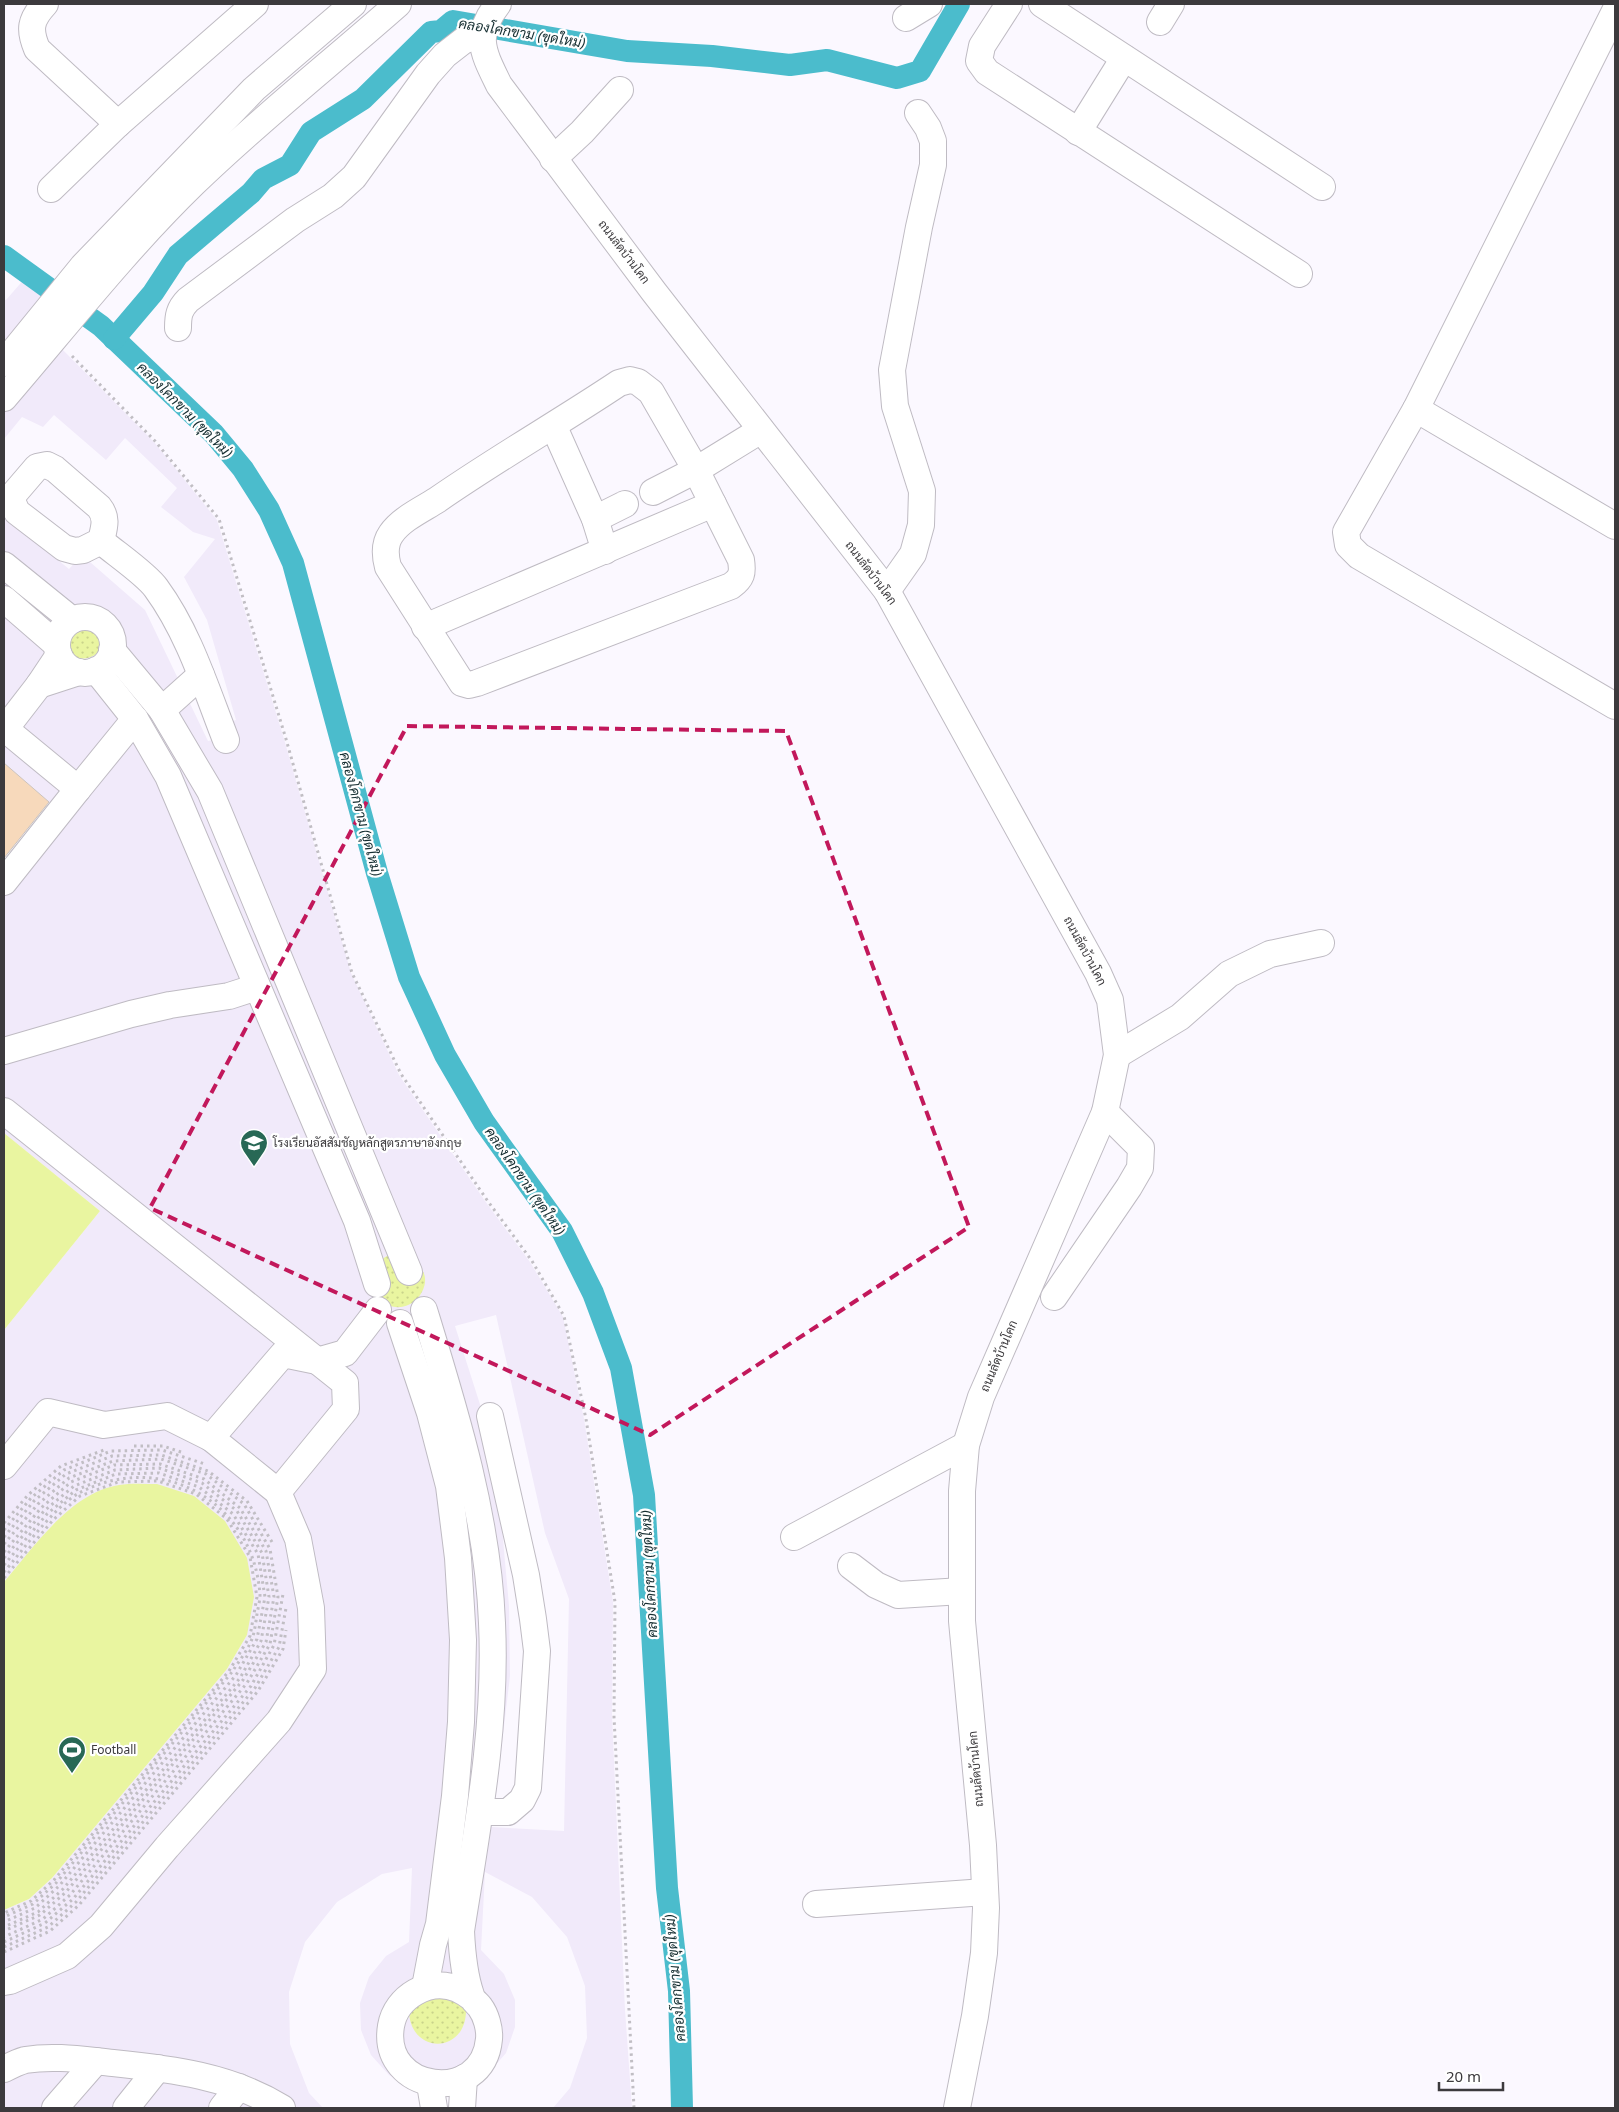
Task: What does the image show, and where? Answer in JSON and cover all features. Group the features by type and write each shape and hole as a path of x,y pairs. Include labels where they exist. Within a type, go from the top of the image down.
{"street":[{"path":"45,4 31,24 31,36 37,49 118,124"},
{"path":"51,188 118,124 255,4"},
{"path":"92,274 272,111 398,4"},
{"path":"178,328 178,313 188,300 295,220 333,196 354,177 445,54 463,41 482,33 489,15 498,4"},
{"path":"906,18 929,4"},
{"path":"1010,4 982,46 978,61 987,72 1299,274"},
{"path":"1042,4 1322,187"},
{"path":"4,398 32,348 92,274 254,90 350,7 366,32"},
{"path":"1615,11 1416,408 1346,532 1348,544 1359,556 1615,706"},
{"name":"ถนนลัดบ้านโคก","path":"482,33 486,58 499,85 553,159 887,591 1098,972 1110,1000 1117,1055 1105,1112 981,1397 966,1445 962,1491 962,1622 983,1845 985,1892 984,1953 975,2016 957,2108"},
{"path":"1078,132 1124,58"},
{"path":"254,90 272,111"},
{"path":"553,159 582,132 620,90"},
{"path":"887,591 914,554 921,525 922,491 895,406 892,370 919,227 933,165 933,141 928,128 918,114"},
{"path":"4,362 32,348"},
{"path":"630,380 638,382 651,392 696,470 741,560 743,571 740,579 731,586 469,685 462,683 455,675 388,567 385,555 387,542 392,533 402,524 470,477 554,427 619,383 630,380"},
{"path":"1416,408 1615,526"},
{"path":"554,427 595,519 605,551"},
{"path":"654,492 696,470 761,430"},
{"path":"595,519 625,504"},
{"path":"425,627 713,504"},
{"path":"101,541 155,586 174,616 201,675 226,740"},
{"path":"4,565 72,620"},
{"path":"4,600 58,650 63,663 87,671 135,719 168,776 357,1221 377,1284"},
{"path":"39,685 104,666 112,650 112,637 106,627 96,619 84,617 72,620 61,630 58,650 39,685 4,729 78,789"},
{"path":"112,650 162,710 210,791 381,1200 409,1272"},
{"path":"162,710 201,675"},
{"path":"4,882 135,719"},
{"path":"214,883 243,872"},
{"path":"1117,1055 1180,1017 1229,974 1270,954 1321,943"},
{"path":"4,1051 131,1014 229,996 258,987"},
{"path":"4,1111 345,1384"},
{"path":"1054,1297 1140,1168 1141,1148 1105,1112"},
{"path":"212,1450 282,1354 317,1361 353,1343 390,1318 409,1322 418,1318 424,1310 427,1301 427,1291 423,1283 417,1276 409,1272 400,1270 390,1272 377,1284 374,1302 390,1318 430,1413 449,1486 458,1558 463,1640 461,1722 455,1796 439,1924 425,1987"},
{"path":"424,1310 452,1400 478,1512 485,1551 492,1622 492,1700 480,1812 461,1931 462,1951 471,1997"},
{"path":"278,1492 346,1409 345,1384 353,1343"},
{"path":"4,1466 48,1412 104,1425 167,1416 212,1450 278,1492 298,1539 311,1608 314,1669 279,1721 100,1926 67,1956 4,1982"},
{"path":"480,1812 508,1812 522,1800 528,1788 536,1651 526,1575 490,1416"},
{"path":"794,1537 966,1445"},
{"path":"478,1512 510,1507"},
{"path":"851,1566 876,1585 898,1595 962,1591"},
{"path":"816,1904 985,1892"},
{"path":"441,1986 457,1989 471,1997 481,2009 488,2024 489,2039 485,2055 476,2068 464,2078 447,2084 432,2096 410,2075 396,2058 390,2037 393,2016 406,1998 425,1987 441,1986"},
{"path":"4,2070 23,2061 58,2057 158,2068 204,2076 240,2087 282,2108"},
{"path":"55,2108 96,2061"},
{"path":"126,2108 158,2068"},
{"path":"462,2108 464,2078"},
{"path":"222,2108 240,2087"}],"path":[{"path":"72,356 155,441 219,519 283,729 352,972 400,1074 487,1200 532,1261 564,1316 586,1419 615,1602 614,1717 634,2108"},
{"path":"4,1524 28,1495 62,1466 110,1447 162,1446 212,1450"},
{"path":"4,1530 31,1498 64,1470 111,1451 162,1450 210,1466 251,1498 279,1546"},
{"path":"4,1537 34,1501 66,1474 112,1456 161,1455 208,1471 247,1501 275,1548 283,1597 274,1645 251,1686 72,1899 45,1923 4,1942"},
{"path":"4,1544 38,1504 69,1478 113,1461 161,1460 206,1474 244,1504 270,1549 278,1597 270,1644 247,1683 70,1895 43,1919 4,1937"},
{"path":"4,1552 41,1508 71,1482 114,1465 160,1464 204,1479 240,1508 266,1551 274,1597 266,1642 243,1680 66,1892 40,1915 4,1932"},
{"path":"4,1558 44,1511 74,1486 115,1470 159,1468 202,1483 236,1510 262,1553 269,1597 261,1641 240,1678 63,1889 38,1912 4,1927"},
{"path":"4,1565 47,1514 76,1490 116,1474 159,1473 200,1487 233,1514 258,1554 265,1596 257,1639 236,1675 59,1886 35,1908 4,1922"},
{"path":"4,1572 51,1517 78,1494 116,1478 158,1477 197,1491 230,1516 253,1556 260,1597 253,1638 232,1672 56,1882 33,1904 4,1915"},
{"path":"4,1578 53,1520 80,1496 118,1482 158,1481 196,1494 227,1519 250,1557 257,1597 250,1636 230,1671 54,1880 31,1901 4,1915"},
{"path":"286,1588 288,1597"},
{"path":"4,1947 48,1927 76,1902 254,1688 279,1647 289,1605 283,1649 258,1691 246,1706 79,1905 50,1931 4,1952"}],"highlighted area":[{"path":"407,726 786,731 969,1227 650,1435 150,1208"}],"shaded area":[{"name":"โรงเรียนอัสสัมชัญหลักสูตรภาษาอังกฤษ","path":"26,277 82,324 61,348 154,442 217,520 284,739 351,973 399,1075 485,1201 530,1262 563,1317 584,1419 613,1602 612,1716 625,2010 632,2108 553,2108 570,2088 587,2038 585,1986 567,1937 532,1897 485,1872 481,1950 504,1974 515,2000 515,2027 506,2053 487,2075 463,2089 410,2087 389,2075 371,2055 361,2030 360,2003 369,1977 386,1956 409,1942 412,1868 382,1874 337,1902 305,1942 289,1992 290,2044 309,2093 323,2108 4,2108 4,1910 29,1899 52,1878 227,1669 247,1635 55,1522 4,1582 4,1330 100,1211 4,1133 4,870 56,808 4,763 4,516 69,569 82,555 145,610 208,741 223,738 220,725 236,720 207,620 184,577 215,539 193,532 161,507 177,488 125,438 106,460 54,415 43,427 22,417 4,439 4,299 6,300","holes":["86,606 96,610 103,617 107,625 108,635 105,644","496,1315 545,1533 569,1599 564,1831 492,1827 510,1676 509,1606 500,1506 484,1417 455,1326"]}],"green space":[{"path":"77,606 92,610 102,618 107,628 106,639 101,649 93,656 80,659 65,655 53,630 55,621 65,611"},
{"path":"4,1133 100,1211 4,1330"},
{"path":"396,1254 418,1265 424,1275 425,1284 422,1293 407,1306 397,1307 386,1304 374,1295 379,1261 387,1256"},
{"name":"Football","path":"157,1484 194,1496 225,1521 247,1558 254,1597 247,1635 227,1669 52,1878 29,1899 4,1910 4,1582 54,1523 85,1499 101,1490 119,1485"},
{"path":"437,1985 466,2009 464,2024 458,2035 438,2044 427,2042 418,2035 411,2025 409,2010"}],"building":[{"path":"4,763 49,802 4,858"}],"waterway":[{"name":"คลองโคกขาม (ขุดใหม่)","path":"114,339 153,293 178,255 251,193 263,179 290,165 311,132 363,99 431,32 441,31 453,21 627,51 712,56 790,65 827,60 897,78 920,71 959,4"},
{"name":"คลองโคกขาม (ขุดใหม่)","path":"4,256 101,326 214,434 243,469 269,510 293,563 377,873 409,977 445,1055 484,1122 562,1231 593,1293 621,1368 644,1495 667,1888 679,1991 682,2108"}],"place":[{"name":"โรงเรียนอัสสัมชัญหลักสูตรภาษาอังกฤษ","path":"254,1167"},
{"name":"Football","path":"72,1774"}]}
